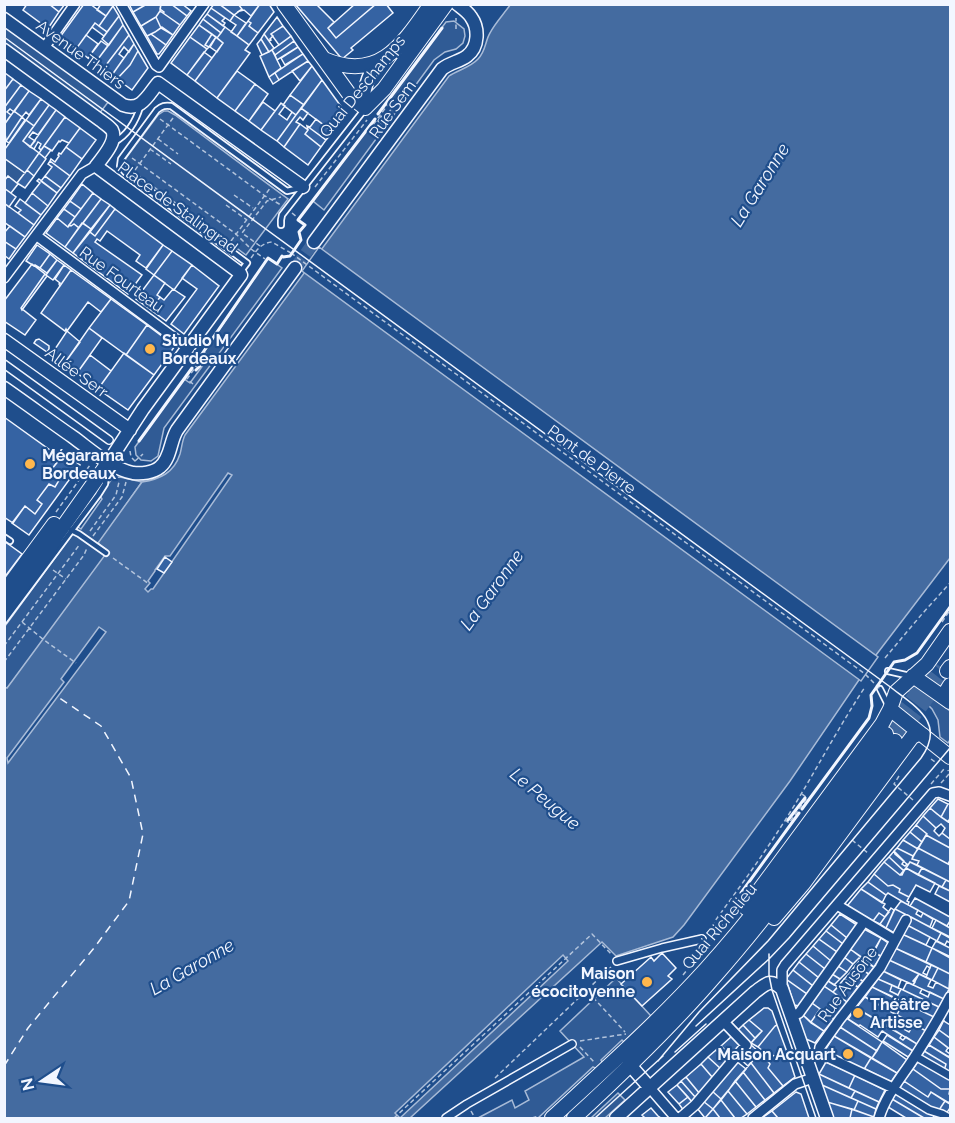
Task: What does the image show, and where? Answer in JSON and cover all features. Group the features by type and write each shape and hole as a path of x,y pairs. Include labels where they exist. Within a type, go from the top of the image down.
{"main road":[{"path":"284,4 352,98 365,108"},
{"name":"Quai Deschamps","path":"324,59 337,65 357,68 377,63 408,37 431,4"},
{"name":"Quai Deschamps","path":"365,108 384,89 446,4"},
{"path":"6,592 90,474 108,463"},
{"path":"4,610 108,463"},
{"path":"706,967 746,907 882,724 896,692 927,664 951,631"},
{"path":"949,700 947,672 951,647"},
{"path":"913,676 949,700"},
{"path":"890,709 923,735 947,764"},
{"path":"706,967 778,914 803,884 912,737 918,734 923,735"},
{"name":"Quai Richelieu","path":"548,1118 706,967 762,920 891,738"},
{"name":"Quai Richelieu","path":"574,1119 679,1016 706,967"}],"street":[{"path":"44,48 75,4"},
{"path":"121,4 159,67"},
{"path":"204,4 159,67 158,83 303,187"},
{"name":"Rue Sem","path":"314,242 442,69 467,56 472,50 477,36 475,26 471,17 457,4"},
{"name":"Avenue Thiers","path":"4,19 118,102 132,108 141,104"},
{"path":"4,50 108,126 113,133 111,143"},
{"path":"365,108 363,100 368,78 377,63"},
{"name":"Place de Stalingrad","path":"141,104 158,83"},
{"name":"Place de Stalingrad","path":"108,463 143,410 240,277 240,273 96,166 111,143"},
{"path":"4,278 82,174 96,166"},
{"name":"Rue Fourteau","path":"37,236 188,348"},
{"path":"4,388 108,463 142,473 156,470 167,458 177,430 295,268"},
{"name":"Allée Serr","path":"4,340 130,430"},
{"path":"4,364 110,440"},
{"path":"827,1119 782,989 782,970 931,789 951,796"},
{"path":"837,905 895,940"},
{"name":"Rue Ausone","path":"819,1053 820,1047 840,1018 880,968 906,920"},
{"path":"792,1016 799,1013 864,922"},
{"path":"617,961 702,939"},
{"path":"616,1119 755,992 767,983 776,983 782,989"},
{"path":"879,1119 892,1088 950,1002"},
{"path":"630,1065 678,1119 690,1112 746,1045 723,1021"},
{"path":"446,1119 467,1104 572,1044"},
{"path":"806,1057 819,1053 892,1088 949,1119"},
{"path":"915,1056 951,1076"},
{"path":"753,1119 795,1084 813,1078"}],"lane":[{"name":"Place de Stalingrad","path":"111,143 121,139 129,129 141,104"},
{"name":"Place de Stalingrad","path":"240,273 247,263 120,166 121,159 153,114 164,105 171,106 287,191 303,187"},
{"name":"Quai Deschamps","path":"303,187 365,108"},
{"path":"281,225 282,215 303,187"},
{"path":"4,621 105,484 108,463"},
{"path":"71,530 106,553"},
{"path":"4,537 10,541"},
{"path":"888,671 913,676"},
{"path":"880,689 890,709"}],"path":[{"path":"377,135 370,129 389,103 396,108"},
{"path":"133,173 175,115"},
{"path":"157,117 265,196 287,209"},
{"path":"158,139 178,154"},
{"path":"150,149 171,164"},
{"path":"128,156 236,234 265,259"},
{"path":"230,243 271,186"},
{"path":"234,195 254,209"},
{"path":"260,246 242,233 267,201 280,197"},
{"path":"226,205 247,220"},
{"name":"Place de Stalingrad","path":"255,252 267,242"},
{"name":"Pont de Pierre","path":"267,242 276,243 865,674 880,689"},
{"path":"193,384 187,379 205,354 211,358"},
{"path":"192,364 196,367"},
{"path":"4,662 84,555 87,539 131,468 143,454"},
{"path":"4,646 122,497 131,468 131,457"},
{"path":"106,553 149,584"},
{"path":"61,575 66,579"},
{"path":"885,658 951,583"},
{"path":"22,622 76,663"},
{"path":"706,967 702,939 785,820 865,687"},
{"path":"931,759 935,762"},
{"path":"947,764 949,774"},
{"path":"931,789 947,764"},
{"path":"900,775 894,784 915,802"},
{"path":"785,820 789,823 807,798 801,794"},
{"path":"850,838 870,855"},
{"path":"736,892 741,896"},
{"path":"394,1119 592,934 617,961 493,1080"},
{"path":"586,990 627,1033 576,1042 598,1066"},
{"path":"532,1119 541,1115 548,1118"}],"shaded area":[{"path":"454,21 464,29 463,43 434,60 324,210 313,201 367,129 374,134 394,105 388,100 446,22"},
{"path":"5,25 109,101 99,114 5,45"},
{"path":"164,111 175,115 288,199 246,255 127,167 126,158 158,115"},
{"path":"5,158 25,173 17,183 8,176 5,181"},
{"path":"268,258 282,268 164,428 158,456 151,461 141,460 136,455 135,447 184,379 190,383 209,357 204,352"},
{"path":"120,477 142,482 99,543 109,551 7,689 5,687 5,626 78,527 81,529 102,499 100,496 111,480"},
{"path":"917,690 925,692 950,711 950,740 948,743 940,737 938,720 932,709 910,692"},
{"path":"616,978 651,1016 601,1060 603,1063 597,1069 593,1067 538,1118 478,1118 512,1100 515,1108 529,1100 525,1091 584,1057 560,1031"},
{"path":"618,1093 625,1100 605,1118 591,1118"}],"water":[{"path":"510,5 950,5 950,558 876,655 790,781 673,937 616,956 602,942 410,1118 5,1118 4,687 7,688 108,551 98,543 142,482 166,474 174,466 185,435 449,76 472,64 481,56 488,36"}],"pier":[{"path":"319,247 878,657 861,681 302,271"},
{"path":"228,473 232,475 153,589 148,592 145,589 155,570 165,556 170,556"},
{"path":"99,627 106,632 8,763 7,758 64,682 61,679"},
{"path":"563,955 568,961 400,1118 395,1113"}],"building":[{"path":"27,4 49,4 59,12 49,27 46,27 23,10"},
{"path":"49,4 65,4 59,12"},
{"path":"84,4 90,4 106,16 99,26 95,23 76,49 60,37"},
{"path":"101,4 112,4 113,6 106,16 97,10"},
{"path":"147,4 133,12 130,6"},
{"path":"147,4 161,4 160,11 156,17 141,26 133,12"},
{"path":"161,4 171,4 187,16 180,25 163,13 160,9"},
{"path":"171,4 182,4 191,11 187,16"},
{"path":"214,4 219,4 234,15 230,21 211,8"},
{"path":"219,4 238,4 242,9 234,15"},
{"path":"238,4 260,4 251,16 244,10 239,11 242,9"},
{"path":"260,4 269,4 274,12 258,33 249,26 251,23 248,21"},
{"path":"295,4 316,4 334,22 328,28 336,38 376,4 386,4 393,13 351,48 353,50 342,59"},
{"path":"355,4 376,4 336,38 328,28"},
{"path":"113,6 119,16 107,32 99,26"},
{"path":"211,8 225,18 222,21 225,23 223,26 207,14"},
{"path":"160,11 180,25 173,35 161,28 156,17"},
{"path":"207,14 225,27 221,33 203,19"},
{"path":"234,15 246,23 237,36 231,32 236,25 230,21"},
{"path":"119,16 123,25 109,45 102,39"},
{"path":"156,17 161,28 147,36 141,26"},
{"path":"277,17 283,26 271,34 273,36 269,41 264,34"},
{"path":"203,19 221,33 217,38 199,25"},
{"path":"248,21 251,23 249,26 258,33 249,45 237,36"},
{"path":"95,23 107,32 104,36 92,27"},
{"path":"123,25 129,35 103,69 95,63"},
{"path":"199,25 212,34 205,45 209,47 207,49 190,37"},
{"path":"283,26 291,36 279,45 271,34"},
{"path":"162,27 173,35 166,45 151,34"},
{"path":"225,27 249,45 245,50 250,53 217,98 195,81 223,43 217,38"},
{"path":"151,34 166,45 159,54 147,36"},
{"path":"212,34 216,37 209,47 205,45"},
{"path":"264,34 274,48 269,52 261,39"},
{"path":"86,35 98,44 88,58 76,49"},
{"path":"129,35 134,44 129,52 124,47 119,54 124,58 112,75 103,69"},
{"path":"291,36 294,41 275,55 272,50"},
{"path":"190,37 207,49 187,75 171,63"},
{"path":"216,37 223,43 217,52 210,47"},
{"path":"261,39 269,52 262,55 257,44"},
{"path":"101,41 108,46 95,63 88,58"},
{"path":"294,41 298,47 277,60 275,55"},
{"path":"134,44 138,51 130,65 117,79 112,75"},
{"path":"298,47 303,54 285,65 281,58"},
{"path":"272,50 281,68 269,77 260,56"},
{"path":"138,51 148,68 132,90 117,79 130,65"},
{"path":"204,52 212,58 195,81 187,75"},
{"path":"303,54 308,61 279,80 275,73"},
{"path":"308,61 312,66 300,81 292,71"},
{"path":"312,66 322,80 304,105 290,95"},
{"path":"237,71 255,84 235,111 217,98"},
{"path":"275,73 279,80 273,84 269,77"},
{"path":"4,74 13,79 4,91"},
{"path":"13,79 21,85 4,108 4,91"},
{"path":"322,80 345,112 333,132 301,108"},
{"path":"255,84 268,94 249,121 235,111"},
{"path":"21,85 29,91 14,112 10,109 7,112 11,115 4,125 4,108"},
{"path":"29,91 41,99 29,115 26,112 22,117 14,111"},
{"path":"290,95 304,105 296,115 283,105"},
{"path":"41,99 49,105 34,126 26,120"},
{"path":"263,102 275,111 261,130 249,121"},
{"path":"281,103 285,106 279,114 287,120 292,112 296,115 277,141 261,130"},
{"path":"49,105 56,110 38,135 33,132 29,137 35,141 30,147 23,141"},
{"path":"301,108 308,113 303,120 300,117 296,122 300,124 284,147 277,141"},
{"path":"56,110 65,117 41,150 39,148 41,144 38,142 34,149 30,147"},
{"path":"14,111 22,117 6,141 4,125"},
{"path":"22,117 25,120 9,143 6,141"},
{"path":"65,117 80,128 69,143 59,141 52,151 44,146"},
{"path":"316,119 333,132 326,140 307,126 310,127"},
{"path":"26,120 34,126 23,141 39,153 25,173 4,158 4,155 5,149"},
{"path":"300,124 308,130 305,134 321,147 308,165 284,147"},
{"path":"307,126 326,140 321,147 305,134 308,130"},
{"path":"80,128 96,140 82,159 66,147"},
{"path":"44,146 51,150 45,158 39,153"},
{"path":"66,147 82,159 70,176 50,161 51,159 55,162 59,153 61,154"},
{"path":"39,153 46,159 34,176 27,170"},
{"path":"50,161 70,176 61,188 45,176 52,167 48,164"},
{"path":"27,170 34,176 25,188 17,183"},
{"path":"8,176 18,184 11,193 4,188 4,181"},
{"path":"45,176 61,188 57,193 41,181"},
{"path":"39,179 57,193 48,206 32,193 40,183 37,181"},
{"path":"82,184 93,193 81,209 70,201"},
{"path":"4,188 16,197 9,207 4,203"},
{"path":"32,193 48,206 41,215 25,203"},
{"path":"93,193 101,199 79,228 74,224 69,225"},
{"path":"20,199 41,215 34,225 18,213 21,210 15,206"},
{"path":"101,199 110,205 91,229 83,223"},
{"path":"70,201 81,209 75,217 64,209"},
{"path":"4,203 34,225 25,237 4,222"},
{"path":"110,205 115,209 95,236 90,232"},
{"path":"64,209 75,217 68,227 57,218"},
{"path":"115,209 163,245 146,268 136,261 140,255 107,231 100,241 97,239 95,242 142,275 128,294 73,253 90,232 95,236"},
{"path":"57,218 68,227 74,224 79,228 65,247 46,233"},
{"path":"82,223 91,229 73,253 65,247"},
{"path":"10,226 25,237 16,249 4,241 4,233"},
{"path":"4,241 16,249 9,259 4,255"},
{"path":"37,245 50,254 40,268 26,261"},
{"path":"163,245 172,251 154,275 146,269"},
{"path":"172,251 192,265 174,290 154,275"},
{"path":"50,254 57,260 47,273 40,268"},
{"path":"57,260 64,265 53,280 46,275"},
{"path":"32,264 45,274 21,308 36,320 25,335 4,321 4,301"},
{"path":"64,265 71,270 60,286 55,279"},
{"path":"192,265 219,286 184,334 171,324 197,289 182,278"},
{"path":"71,270 111,299 101,312 88,302 65,331 41,313"},
{"path":"45,274 47,276 22,310 21,308"},
{"path":"154,275 165,283 157,295 160,297 151,310 136,299"},
{"path":"173,289 185,297 166,321 151,310 160,297 164,300"},
{"path":"111,299 147,325 126,355 89,328"},
{"path":"147,325 175,346 154,375 126,355"},
{"path":"89,328 102,338 77,373 64,364"},
{"path":"67,331 80,342 64,364 51,355"},
{"path":"39,339 49,346 47,352 34,343"},
{"path":"124,353 154,375 128,410 98,389"},
{"path":"90,355 111,371 98,389 77,373"},
{"name":"Mégarama Bordeaux","path":"4,417 61,458 51,470 61,477 55,487 49,484 37,500 42,504 35,514 25,506 13,523 4,517"},
{"path":"64,453 80,465 29,535 12,523 25,506 35,514 42,504 37,500 49,484 55,487 61,477 51,470"},
{"path":"4,541 22,554 4,578"},
{"path":"165,557 172,562 164,573 157,569"},
{"path":"938,799 948,804 941,817 930,808"},
{"path":"950,804 950,818 948,822 941,817"},
{"path":"930,808 950,823 950,839 942,833 945,828 941,824 936,828 923,816"},
{"path":"923,816 936,828 934,831 939,836 942,833 950,839 950,848 926,835 916,825"},
{"path":"916,825 927,834 922,842 910,832"},
{"path":"910,832 922,842 918,849 903,840"},
{"path":"926,835 950,848 948,864 918,848"},
{"path":"903,840 918,849 913,856 897,848"},
{"path":"897,848 913,856 912,859 919,861 917,865 910,862 908,865 895,854 894,851"},
{"path":"918,848 950,865 950,882 917,865 919,861 912,859"},
{"path":"894,851 904,861 902,864 908,865 904,871 889,857"},
{"path":"889,857 904,871 902,875 884,862"},
{"path":"884,862 900,875 906,868 935,883 930,892 916,885 909,897 899,892 900,889 893,885 888,886 874,874"},
{"path":"910,862 922,868 918,875 906,868"},
{"path":"922,868 946,880 942,887 918,875"},
{"path":"874,874 888,886 893,885 900,889 899,892 909,897 908,905 888,893 886,895 868,882"},
{"path":"946,880 950,882 950,891 942,887"},
{"path":"868,882 886,895 882,903 861,889"},
{"path":"939,886 950,891 950,902 935,894"},
{"path":"861,889 885,904 883,907 889,912 885,917 879,913 873,921 847,906"},
{"path":"915,898 950,917 947,926 910,906"},
{"path":"901,901 918,910 916,914 921,917 923,913 933,919 930,927 895,909"},
{"path":"891,908 894,910 886,928 880,924"},
{"path":"895,909 905,914 894,933 886,928"},
{"path":"879,913 885,917 880,924 873,921"},
{"path":"840,914 857,925 847,938 831,925"},
{"path":"911,917 941,933 937,941 907,925"},
{"path":"936,920 950,928 950,937 932,928"},
{"path":"831,925 847,938 843,944 826,931"},
{"path":"907,925 930,937 926,945 902,934"},
{"path":"864,929 881,938 869,962 850,949"},
{"path":"826,931 843,944 837,952 819,939"},
{"path":"941,933 950,938 950,943 947,941 945,945 937,941"},
{"path":"902,934 932,948 926,962 895,948"},
{"path":"881,938 888,943 881,956 873,952"},
{"path":"819,939 837,952 831,961 813,946"},
{"path":"936,941 950,948 950,958 932,948"},
{"path":"813,946 831,961 825,969 806,954"},
{"path":"895,948 931,965 930,968 927,966 923,973 927,975 926,977 889,960"},
{"path":"932,948 949,956 950,974 926,962"},
{"path":"850,949 862,958 861,960 859,958 853,964 844,957"},
{"name":"Maison écocitoyenne","path":"662,953 676,968 668,976 672,979 642,1006 621,984 651,957 654,961"},
{"path":"874,953 881,956 874,967 868,964"},
{"path":"806,954 825,969 819,978 799,962"},
{"path":"844,957 853,964 847,972 838,966"},
{"path":"862,958 874,967 869,974 855,966"},
{"path":"889,960 919,974 913,981 915,982 913,985 883,971"},
{"path":"799,962 819,978 813,986 793,970"},
{"path":"931,965 938,968 932,980 926,977"},
{"path":"838,966 847,972 840,979 832,974"},
{"path":"855,966 869,974 863,981 849,974"},
{"path":"938,968 950,974 949,989 932,980"},
{"path":"793,970 813,986 807,994 786,979"},
{"path":"883,971 901,980 898,988 878,979"},
{"path":"832,974 840,979 834,985 828,981"},
{"path":"849,974 863,981 858,987 844,979"},
{"path":"919,974 931,980 928,986 933,988 936,982 949,989 944,999 913,985"},
{"path":"786,979 807,994 799,1006 794,1005"},
{"path":"844,979 858,987 847,1002 833,992"},
{"path":"878,979 892,985 890,991 898,995 896,999 872,987"},
{"path":"828,981 838,987 833,992 824,986"},
{"path":"907,982 922,989 920,993 928,997 930,992 944,999 939,1007 903,990"},
{"path":"892,985 901,989 898,995 890,991"},
{"path":"824,986 847,1002 834,1019 812,1003"},
{"path":"872,987 898,999 892,1012 865,997"},
{"path":"901,989 939,1007 934,1017 896,999"},
{"path":"865,997 895,1014 888,1027 856,1008"},
{"path":"898,999 903,1002 897,1015 892,1012"},
{"path":"903,1002 934,1017 926,1031 897,1015"},
{"path":"812,1003 820,1009 811,1022 803,1015"},
{"path":"764,1008 772,1011 777,1025 758,1047 751,1043 762,1031 749,1020"},
{"path":"856,1008 886,1025 878,1037 848,1019"},
{"path":"820,1009 834,1019 824,1031 811,1022"},
{"path":"895,1014 905,1019 900,1027 909,1032 914,1024 926,1031 917,1044 888,1027"},
{"path":"803,1015 824,1031 815,1043 806,1039 799,1020"},
{"path":"846,1018 882,1042 877,1051 840,1027"},
{"path":"905,1019 914,1024 909,1032 900,1027"},
{"path":"749,1020 762,1031 755,1038 743,1025"},
{"path":"944,1020 950,1025 950,1038 939,1030"},
{"path":"743,1025 755,1038 751,1043 748,1043 737,1031"},
{"path":"777,1025 787,1052 774,1056 758,1047"},
{"path":"886,1025 902,1035 900,1038 903,1040 906,1037 917,1044 913,1051 882,1031"},
{"path":"840,1027 877,1051 872,1058 834,1036"},
{"path":"939,1030 950,1038 950,1049 934,1037"},
{"path":"887,1035 913,1051 908,1057 883,1041"},
{"path":"732,1036 741,1046 732,1057 721,1046"},
{"name":"Maison Acquart","path":"834,1036 871,1058 863,1071 825,1050"},
{"path":"934,1037 948,1048 946,1051 950,1054 949,1057 929,1045"},
{"path":"882,1042 907,1060 897,1073 872,1058"},
{"path":"750,1044 759,1052 748,1066 739,1058"},
{"path":"929,1045 950,1058 950,1075 944,1071 946,1064 924,1051"},
{"path":"721,1046 732,1057 727,1062 716,1050"},
{"path":"716,1050 727,1062 721,1069 708,1057"},
{"path":"924,1051 946,1064 944,1071 921,1057"},
{"path":"759,1052 767,1059 770,1064 768,1068 783,1086 774,1093 751,1063"},
{"path":"787,1052 795,1077 783,1086 768,1068 770,1064 767,1060 771,1054 774,1056"},
{"path":"708,1057 721,1069 713,1078 701,1064"},
{"path":"871,1058 897,1073 891,1082 865,1069 863,1071"},
{"path":"919,1060 950,1078 950,1089 941,1089 913,1069"},
{"path":"736,1061 746,1069 721,1099 712,1091"},
{"path":"826,1062 855,1075 849,1088 819,1074"},
{"path":"751,1063 774,1093 765,1100 743,1072"},
{"path":"701,1064 713,1078 700,1094 686,1077"},
{"path":"913,1069 941,1089 950,1089 949,1103 931,1092 928,1097 904,1081"},
{"path":"743,1072 765,1100 756,1107 735,1081"},
{"path":"819,1074 855,1091 851,1098 822,1085"},
{"path":"855,1075 885,1090 879,1102 849,1088"},
{"path":"686,1077 700,1094 696,1098 681,1081"},
{"path":"681,1081 696,1098 692,1102 677,1085"},
{"path":"735,1081 756,1107 747,1114 728,1091"},
{"path":"904,1081 928,1097 931,1092 945,1101 939,1110 923,1104 899,1089"},
{"path":"677,1085 688,1097 679,1104 668,1092"},
{"path":"822,1085 858,1101 854,1110 827,1102"},
{"path":"712,1091 721,1099 713,1109 703,1101"},
{"path":"728,1091 747,1114 741,1118 735,1118 721,1100"},
{"path":"855,1091 879,1102 876,1109 851,1098"},
{"path":"796,1092 801,1094 809,1118 778,1118 772,1111"},
{"path":"896,1093 934,1116 933,1118 924,1118 892,1099"},
{"path":"688,1097 692,1102 684,1111 679,1104"},
{"path":"892,1099 924,1118 906,1118 888,1107"},
{"path":"721,1100 735,1118 720,1118 713,1109"},
{"path":"703,1101 713,1109 705,1118 697,1108"},
{"path":"858,1101 876,1109 874,1117 854,1110"},
{"path":"945,1101 950,1104 946,1114 939,1110"},
{"path":"827,1102 852,1109 850,1118 833,1118"},
{"path":"651,1108 661,1118 645,1118 642,1115"},
{"path":"713,1109 720,1118 705,1118"},
{"path":"852,1109 874,1117 850,1118"},
{"path":"772,1111 778,1118 762,1118"}],"ferry route":[{"path":"4,1066 28,1028 94,948 129,901 143,834 131,778 101,726 58,697"}],"tunnel":[{"path":"295,268 314,242"},
{"path":"886,734 938,665"},
{"path":"895,741 947,671"}],"tram line":[{"path":"4,37 889,686 924,716 929,725 930,734 928,745 921,758 768,941 699,1012 658,1061"},
{"path":"696,1026 789,938 950,748"},
{"path":"769,954 772,990 816,1118"},
{"path":"675,1052 706,1024"},
{"path":"595,1118 663,1056"}],"wall":[{"path":"378,114 442,28"},
{"path":"379,121 382,117"},
{"path":"195,364 268,258 277,264 282,256 290,256 301,240 299,232 305,225 298,220 375,119"},
{"path":"196,370 200,366"},
{"path":"139,441 192,368"},
{"path":"802,809 869,718 872,706 871,695 894,662 905,660 917,653 950,607"},
{"path":"788,820 805,798"},
{"path":"741,893 799,813"}],"place":[{"name":"Studio M Bordeaux","path":"150,349"},
{"name":"Mégarama Bordeaux","path":"30,464"},
{"name":"Maison écocitoyenne","path":"647,982"},
{"name":"Théâtre Artisse","path":"858,1013"},
{"name":"Maison Acquart","path":"848,1054"}],"water label":[{"name":"La Garonne","path":"760,185"},
{"name":"La Garonne","path":"492,590"},
{"name":"Le Peugue","path":"545,799"},
{"name":"La Garonne","path":"192,967"}]}
